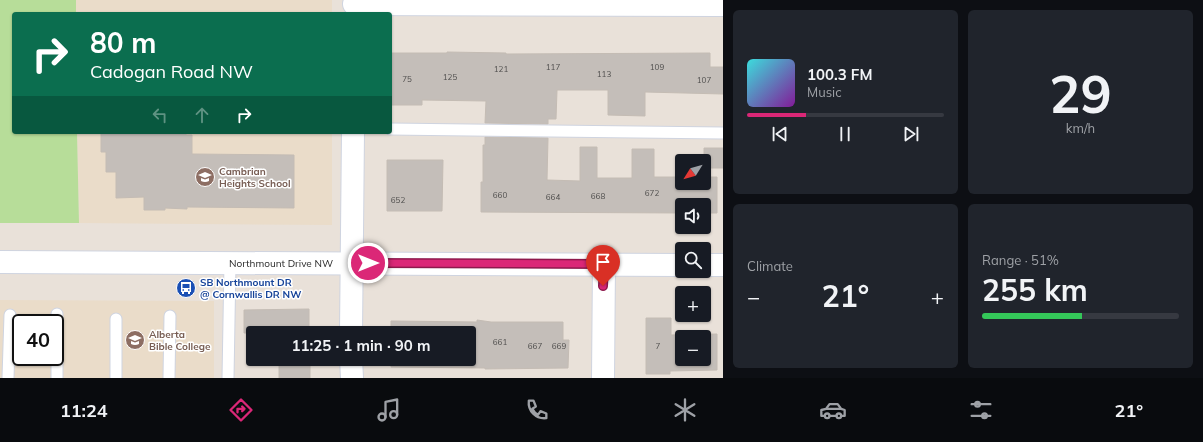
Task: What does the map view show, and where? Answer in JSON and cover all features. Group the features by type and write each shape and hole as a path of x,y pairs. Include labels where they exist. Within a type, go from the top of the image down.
{"street":[{"path":"354,6 723,5"},
{"path":"351,326 353,134"},
{"name":"Northmount Drive NW","path":"0,262 675,265"},
{"path":"603,378 604,264"},
{"path":"711,265 723,265"},
{"path":"352,366 352,378"}],"lane":[{"path":"392,129 723,133"},
{"path":"228,378 230,263"},
{"path":"8,378 10,315"},
{"path":"169,378 170,316"},
{"path":"116,319 116,378"},
{"path":"57,366 57,378"}],"shaded area":[{"path":"76,0 332,0 332,12 76,12"},
{"name":"Cambrian Heights School","path":"77,134 332,134 332,225 79,223"},
{"name":"Alberta Bible College","path":"0,300 214,301 214,378 0,378"}],"green space":[{"path":"0,0 76,0 76,12 12,12 12,134 77,134 79,223 0,223"}],"building":[{"path":"392,53 710,53 710,67 723,67 723,94 645,92 645,116 608,115 608,90 557,90 556,119 548,119 548,124 485,123 486,101 422,100 422,105 392,105"},
{"path":"101,134 186,134 192,135 192,154 294,155 294,208 187,207 187,209 165,208 165,210 144,210 144,197 116,198 116,172 106,172 106,152 101,152"},
{"path":"485,137 548,138 547,180 580,181 580,147 597,147 597,178 632,178 632,149 654,149 654,177 675,177 675,190 711,190 711,177 717,177 717,213 711,213 711,198 675,198 675,213 481,212 483,145 485,145"},
{"path":"704,148 723,148 723,168 711,168 711,154 704,154"},
{"path":"387,160 443,160 442,211 387,211"},
{"path":"309,309 309,326 246,326 246,333 244,333 244,310"},
{"path":"646,318 671,318 671,335 675,335 675,366 711,366 711,334 717,334 717,370 670,371 670,374 646,374"},
{"path":"477,320 491,322 563,322 563,340 569,340 568,368 485,369 391,367 476,366 476,326 391,326 391,321 477,322"},
{"path":"279,366 310,366 310,378 279,378"}],"place":[{"name":"Cambrian Heights School","path":"205,177"},
{"name":"SB Northmount DR @ Cornwallis DR NW","path":"186,288"},
{"name":"Alberta Bible College","path":"135,340"}],"route":[{"path":"368,263 604,264 603,286"}]}
